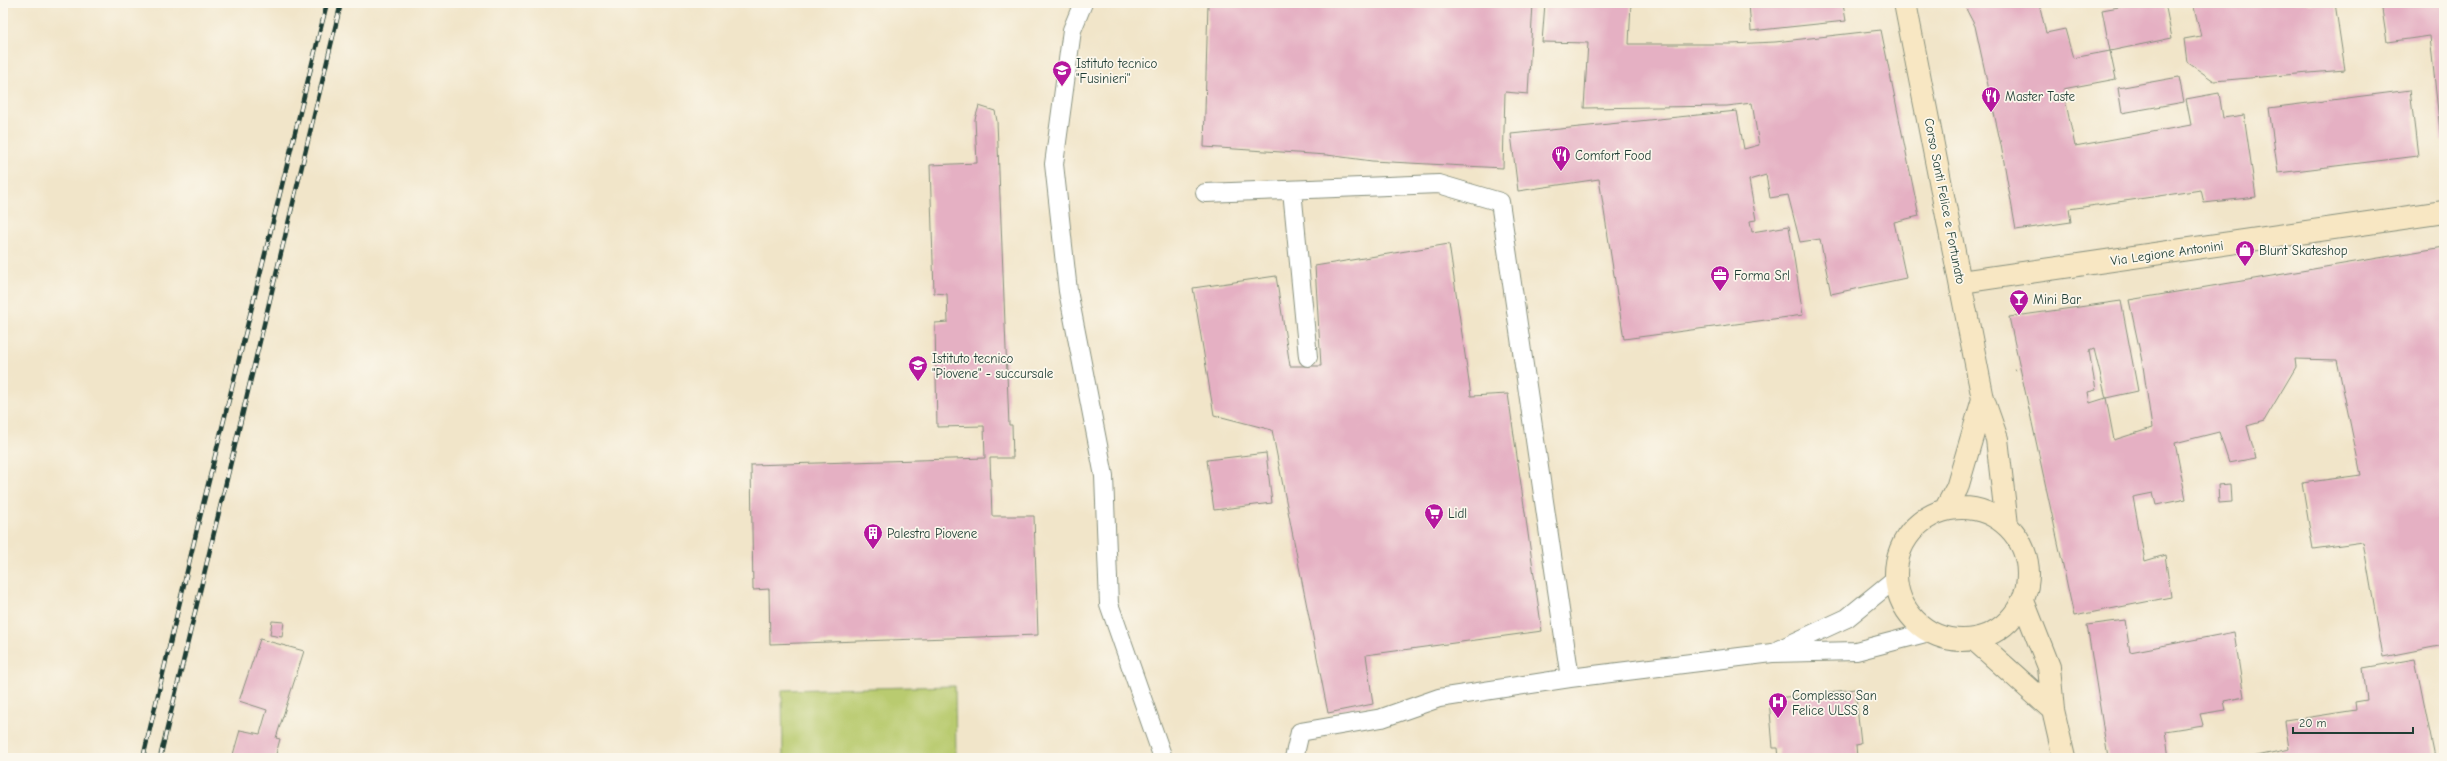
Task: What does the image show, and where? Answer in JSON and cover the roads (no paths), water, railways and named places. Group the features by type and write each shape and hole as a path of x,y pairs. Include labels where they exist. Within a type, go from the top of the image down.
{"main road":[{"name":"Corso Santi Felice e Fortunato","path":"1905,3 1983,399 1997,439 2007,525"},
{"name":"Via Legione Antonini","path":"1961,282 2444,212"},
{"name":"Corso Santi Felice e Fortunato","path":"1945,510 1957,488 1983,399"},
{"path":"1967,508 1988,513 2007,525 2020,541 2027,561 2028,581 2023,601 2004,626 1990,635 1975,640 1959,641 1944,638 1929,632 1916,622 1905,610 1895,579 1896,561 1903,543 1914,529 1928,517 1945,510 1967,508"},
{"path":"2023,601 2049,667 2053,710 2064,758"},
{"path":"1975,640 2053,710"}],"lane":[{"path":"1083,3 1072,30 1054,164 1067,283 1104,476 1109,604 1163,758"},
{"path":"1205,193 1439,184 1500,202 1570,678"},
{"path":"1292,190 1308,356"},
{"path":"1772,653 1847,618 1895,579"},
{"path":"1294,758 1300,732 1382,718 1439,698 1570,678 1772,653 1856,651 1929,632"}],"railway":[{"path":"143,758 198,525 327,3"},
{"path":"160,758 341,3"}],"place":[{"name":"Istituto tecnico \"Fusinieri\"","path":"1062,87"},
{"name":"Master Taste","path":"1991,113"},
{"name":"Comfort Food","path":"1561,172"},
{"name":"Blunt Skateshop","path":"2245,267"},
{"name":"Forma Srl","path":"1720,292"},
{"name":"Mini Bar","path":"2019,316"},
{"name":"Istituto tecnico \"Piovene\" - succursale","path":"918,382"},
{"name":"Lidl","path":"1434,530"},
{"name":"Palestra Piovene","path":"873,550"},
{"name":"Complesso San Felice ULSS 8","path":"1778,719"}]}
